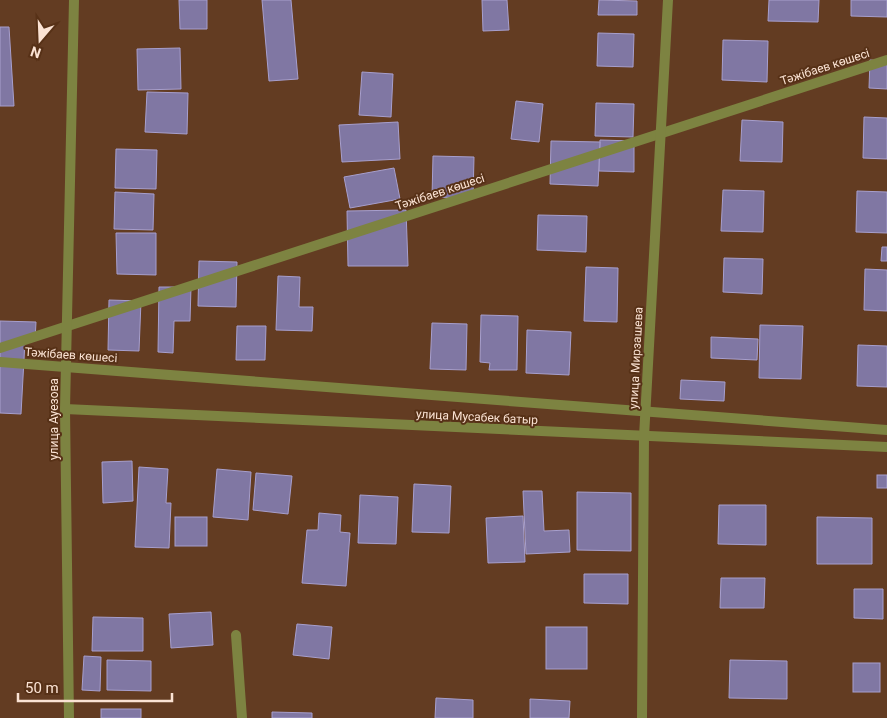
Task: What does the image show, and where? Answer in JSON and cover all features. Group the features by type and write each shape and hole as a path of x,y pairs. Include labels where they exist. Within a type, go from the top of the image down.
{"street":[{"name":"улица Ауезова","path":"70,718 66,410 74,0"},
{"name":"улица Мирзашева","path":"642,718 644,437 668,0"},
{"name":"Тәжібаев көшесі","path":"0,348 887,60"},
{"name":"Тәжібаев көшесі","path":"0,362 887,430"},
{"name":"улица Мусабек батыр","path":"66,410 887,447"},
{"path":"236,635 242,718"}],"building":[{"path":"179,0 207,0 207,29 180,29"},
{"path":"262,0 291,0 298,79 269,81"},
{"path":"482,0 507,0 509,30 483,31"},
{"path":"599,0 637,1 637,15 598,15"},
{"path":"769,0 819,0 818,22 768,21"},
{"path":"851,0 887,0 887,17 851,16"},
{"path":"0,27 9,27 14,106 0,106"},
{"path":"598,33 634,34 633,67 597,66"},
{"path":"723,40 768,41 767,82 722,80"},
{"path":"180,48 181,89 138,90 137,49"},
{"path":"870,60 887,61 887,89 869,88"},
{"path":"362,72 393,74 391,117 359,115"},
{"path":"147,92 188,93 187,134 145,132"},
{"path":"516,101 543,104 539,142 511,139"},
{"path":"596,103 634,104 633,137 595,136"},
{"path":"864,117 887,118 887,159 863,158"},
{"path":"742,120 783,122 782,162 740,161"},
{"path":"398,122 400,159 342,162 339,125"},
{"path":"600,140 634,141 634,172 599,171"},
{"path":"551,141 600,142 598,186 550,184"},
{"path":"116,149 157,150 156,189 115,188"},
{"path":"433,156 474,157 473,198 432,197"},
{"path":"394,168 400,199 350,208 344,177"},
{"path":"723,190 764,191 763,232 721,231"},
{"path":"857,191 887,192 887,233 856,232"},
{"path":"115,192 154,194 153,230 114,229"},
{"path":"406,210 408,266 348,266 347,211"},
{"path":"538,215 587,216 586,252 537,250"},
{"path":"116,233 156,233 156,275 117,274"},
{"path":"882,247 887,247 887,261 881,261"},
{"path":"724,258 763,259 762,294 723,292"},
{"path":"199,261 237,262 236,307 198,306"},
{"path":"586,267 618,268 617,322 584,321"},
{"path":"865,269 887,270 887,311 864,310"},
{"path":"278,276 300,277 299,307 313,307 312,331 276,330"},
{"path":"159,287 191,287 190,321 174,321 173,353 158,352"},
{"path":"109,300 141,301 139,351 108,350"},
{"path":"481,315 518,316 517,370 489,370 490,363 480,362"},
{"path":"0,321 36,322 35,341 25,341 21,414 0,413"},
{"path":"432,323 467,324 466,370 430,369"},
{"path":"760,325 803,326 801,379 759,378"},
{"path":"237,326 266,326 265,360 236,360"},
{"path":"527,330 571,332 569,375 526,373"},
{"path":"711,337 758,339 757,360 711,358"},
{"path":"858,345 887,346 887,387 857,386"},
{"path":"681,380 725,382 724,401 680,399"},
{"path":"132,461 133,501 103,503 102,462"},
{"path":"139,467 168,469 166,503 171,503 169,548 135,547"},
{"path":"217,469 251,472 248,520 213,517"},
{"path":"256,473 292,476 288,514 253,510"},
{"path":"877,475 887,475 887,488 877,488"},
{"path":"414,484 451,486 449,533 412,532"},
{"path":"523,491 542,491 544,531 569,530 570,552 526,554"},
{"path":"577,492 631,493 631,551 577,550"},
{"path":"360,495 398,497 396,544 358,543"},
{"path":"719,505 766,505 766,545 718,544"},
{"path":"319,513 341,515 340,532 350,533 346,586 302,583 307,530 318,530"},
{"path":"523,516 525,562 488,563 486,518"},
{"path":"175,517 207,517 207,546 175,546"},
{"path":"817,517 872,518 872,564 817,564"},
{"path":"584,574 628,574 628,604 584,603"},
{"path":"721,578 765,578 764,608 720,608"},
{"path":"854,589 883,589 883,619 854,618"},
{"path":"211,612 213,645 171,648 169,614"},
{"path":"93,617 143,618 143,651 92,651"},
{"path":"297,624 332,627 329,659 293,655"},
{"path":"546,627 587,627 587,669 546,669"},
{"path":"84,656 101,657 100,691 82,690"},
{"path":"107,660 151,661 151,691 107,690"},
{"path":"730,660 787,661 787,699 729,698"},
{"path":"853,663 880,663 880,692 853,692"},
{"path":"436,698 473,700 473,718 435,718"},
{"path":"530,699 570,701 569,718 530,718"},
{"path":"101,709 141,709 141,718 101,718"},
{"path":"272,712 312,713 312,718 272,718"}]}
